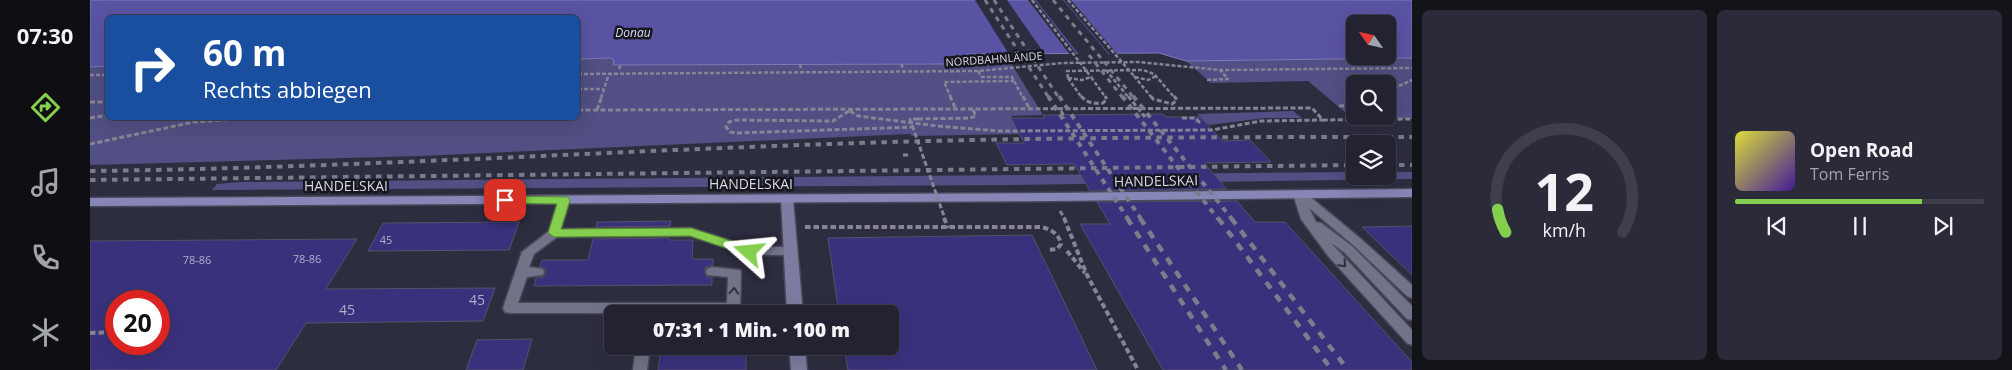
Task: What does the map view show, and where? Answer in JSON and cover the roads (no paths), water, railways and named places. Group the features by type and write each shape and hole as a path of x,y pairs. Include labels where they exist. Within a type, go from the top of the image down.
{"main road":[{"name":"HANDELSKAI","path":"90,202 1052,198 1412,194"}],"street":[{"path":"787,199 794,305"},
{"path":"798,355 799,370"}],"lane":[{"path":"1299,194 1331,218 1371,253 1412,293"},
{"path":"1299,194 1307,219 1333,254 1412,339"},
{"path":"554,233 564,200"},
{"path":"1331,218 1348,249"},
{"path":"1307,219 1348,249 1412,315"},
{"path":"604,310 510,308 528,252 554,233 691,232 749,252 791,252"},
{"path":"522,272 538,272"},
{"path":"712,272 735,273 733,305"},
{"path":"640,370 642,355"}],"water":[{"name":"Donau","path":"90,0 1412,0 1412,58 1396,58 1396,15 1346,15 1346,59 1186,61 1159,53 969,54 952,64 613,65 614,60 610,58 580,59 580,15 105,15 105,66 90,67"}],"railway":[{"path":"985,0 1049,98"},
{"path":"994,0 1059,98"},
{"path":"1053,0 1134,98"},
{"path":"1089,55 1123,98"},
{"path":"1048,96 1076,139"},
{"path":"1059,96 1087,139"},
{"path":"1122,96 1155,138"},
{"path":"1133,96 1167,138"},
{"path":"1167,138 1412,137"},
{"path":"1087,139 1155,138"},
{"path":"1155,138 1177,167"},
{"path":"1155,138 1167,138"},
{"path":"1167,138 1190,167"},
{"path":"90,171 379,163 764,146 1076,139"},
{"path":"1076,139 1095,168"},
{"path":"1076,139 1087,139"},
{"path":"1087,139 1107,168"},
{"path":"1190,167 1346,165"},
{"path":"1396,165 1412,165"},
{"path":"1107,168 1177,167"},
{"path":"1177,167 1218,219"},
{"path":"1177,167 1190,167"},
{"path":"1190,167 1232,219"},
{"path":"90,180 1095,168"},
{"path":"1095,168 1128,219"},
{"path":"1095,168 1107,168"},
{"path":"1107,168 1141,219"},
{"path":"1127,218 1226,370"},
{"path":"1140,218 1242,370"},
{"path":"1218,218 1332,370"},
{"path":"1231,218 1348,370"}]}
